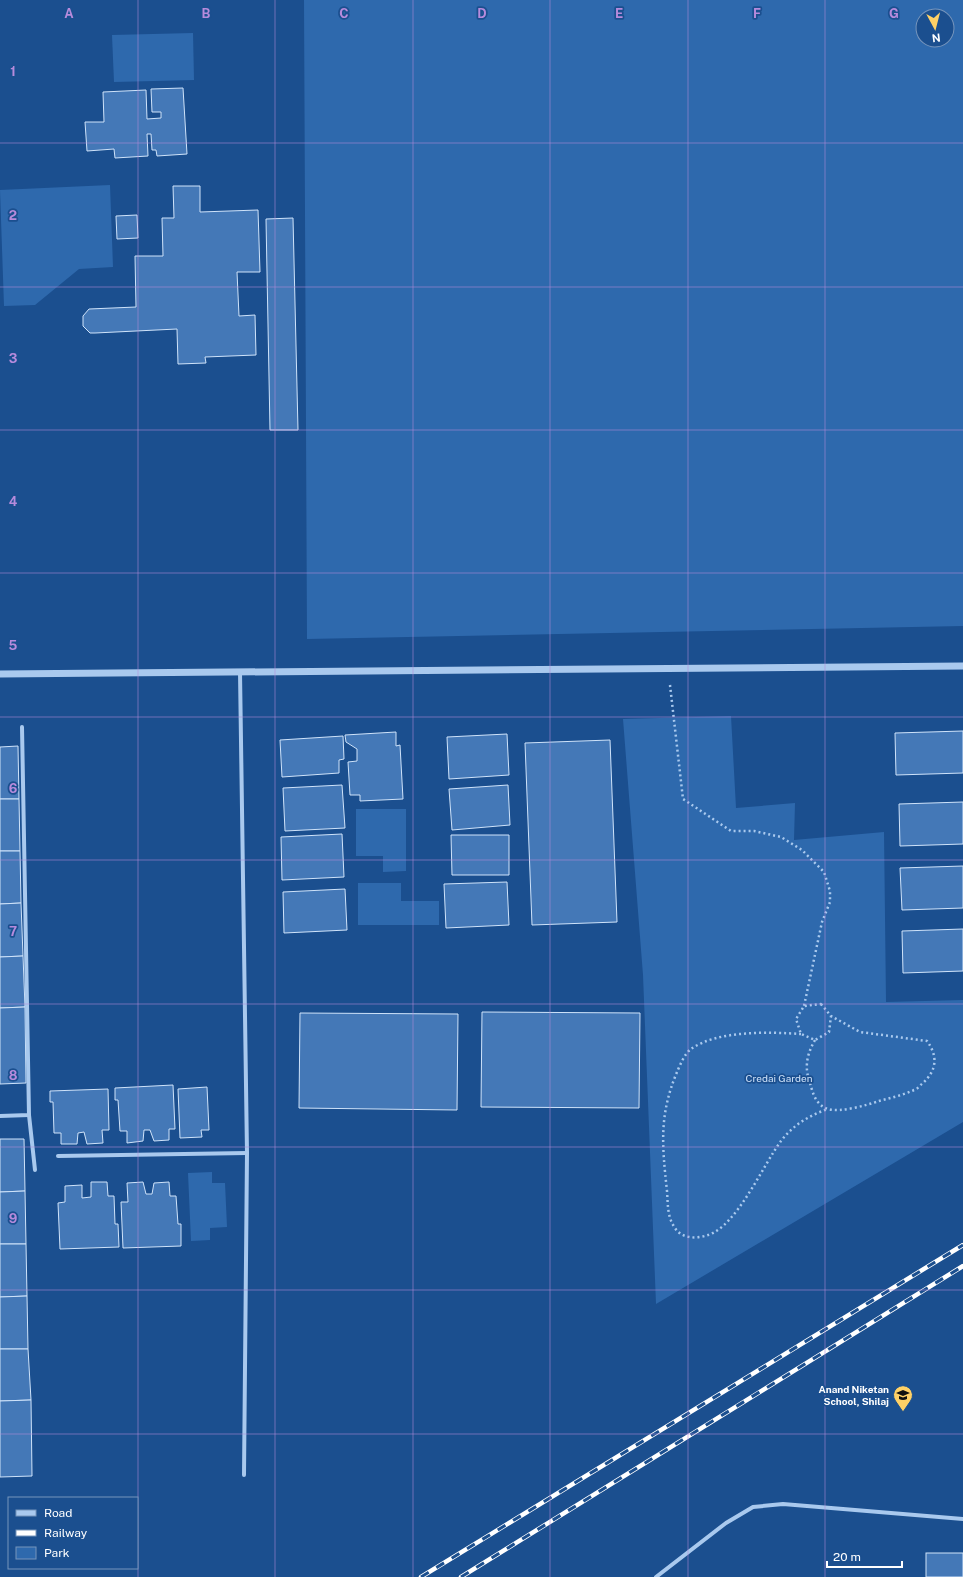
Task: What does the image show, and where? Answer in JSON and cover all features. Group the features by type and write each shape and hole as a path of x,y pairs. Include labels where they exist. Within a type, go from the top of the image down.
{"street":[{"path":"0,674 963,666"},
{"path":"240,672 247,1153 244,1475"},
{"path":"22,727 29,1115 35,1170"},
{"path":"0,1116 29,1115"},
{"path":"58,1156 247,1153"},
{"path":"656,1577 726,1523 753,1507 783,1504 963,1519"}],"path":[{"path":"670,668 683,800 731,831 767,832 791,843 818,865 828,880 830,902 822,922 804,1006 796,1019 801,1034"},
{"path":"804,1006 821,1004 831,1016 860,1032 927,1040 933,1049 936,1058 930,1077 916,1090 866,1105 834,1110 828,1109 816,1100 807,1077 806,1061 809,1050 815,1040 829,1032 831,1016"},
{"path":"815,1040 801,1034 741,1034 719,1037 690,1049 671,1085 662,1126 668,1213 675,1229 683,1236 700,1237 709,1235 724,1225 748,1193 782,1140 804,1120 828,1109"}],"green space":[{"path":"304,0 963,0 963,626 307,639"},
{"path":"193,33 194,80 114,82 112,35"},
{"path":"110,185 113,267 79,269 35,305 4,306 0,190"},
{"name":"Credai Garden","path":"731,716 736,808 795,803 794,840 884,832 886,1002 963,1000 963,1122 656,1304 643,975 623,719"},
{"path":"356,809 406,809 406,871 383,872 383,856 356,856"},
{"path":"358,883 401,883 401,901 439,901 439,925 358,925"},
{"path":"212,1172 212,1183 225,1183 227,1227 210,1228 210,1240 191,1241 188,1173"}],"building":[{"path":"183,88 187,154 157,156 156,150 152,150 151,134 147,134 148,156 115,158 114,149 87,151 85,122 104,122 103,92 146,90 147,119 161,118 161,112 152,112 151,89"},
{"path":"173,186 200,186 200,212 258,210 260,272 237,272 239,316 255,315 256,355 205,357 206,363 178,364 177,329 90,333 83,326 83,316 89,309 136,307 135,256 163,256 162,218 174,218"},
{"path":"137,215 138,238 117,239 116,216"},
{"path":"293,218 298,430 270,430 266,219"},
{"path":"963,731 963,773 896,775 895,733"},
{"path":"396,732 396,746 400,745 403,799 360,801 360,795 350,795 348,762 357,761 357,749 346,742 345,735"},
{"path":"507,734 509,775 449,779 447,737"},
{"path":"343,736 344,759 339,760 339,773 282,777 280,740"},
{"path":"610,740 617,922 532,925 525,743"},
{"path":"18,746 19,799 0,799 0,747"},
{"path":"342,785 345,828 285,831 283,788"},
{"path":"508,785 510,825 452,830 449,789"},
{"path":"0,799 19,799 20,851 0,851"},
{"path":"963,802 963,844 900,846 899,804"},
{"path":"342,834 344,877 282,880 281,837"},
{"path":"451,835 509,835 509,875 452,875"},
{"path":"0,851 20,851 21,903 0,904"},
{"path":"963,866 963,908 902,910 900,868"},
{"path":"507,882 509,925 446,928 444,884"},
{"path":"345,889 347,930 284,933 283,892"},
{"path":"21,903 23,956 0,957 0,904"},
{"path":"963,929 963,971 903,973 902,931"},
{"path":"23,956 25,1007 0,1008 0,957"},
{"path":"25,1007 26,1083 0,1084 0,1008"},
{"path":"482,1012 640,1013 639,1108 481,1107"},
{"path":"300,1013 458,1014 457,1110 299,1108"},
{"path":"173,1085 175,1129 169,1129 169,1140 154,1141 150,1130 144,1130 143,1141 127,1143 127,1131 120,1131 118,1100 115,1100 115,1088"},
{"path":"207,1087 209,1130 201,1130 202,1137 180,1138 178,1089"},
{"path":"108,1089 109,1130 102,1130 103,1143 87,1144 84,1132 78,1133 77,1144 61,1144 61,1133 54,1133 53,1102 50,1102 50,1091"},
{"path":"0,1139 24,1139 25,1191 0,1192"},
{"path":"91,1182 107,1182 108,1196 114,1196 115,1224 118,1224 119,1247 60,1249 58,1203 65,1202 65,1186 82,1185 82,1198 91,1197"},
{"path":"143,1182 146,1194 152,1194 154,1183 169,1182 170,1196 176,1196 178,1224 181,1224 181,1246 123,1248 121,1202 128,1202 127,1183"},
{"path":"25,1191 26,1244 0,1244 0,1192"},
{"path":"0,1244 26,1244 27,1296 0,1297"},
{"path":"27,1296 28,1349 0,1349 0,1297"},
{"path":"0,1349 28,1349 31,1400 0,1401"},
{"path":"31,1400 32,1476 0,1477 0,1401"},
{"path":"926,1553 963,1553 963,1577 926,1577"}],"railway":[{"path":"421,1577 963,1245"},
{"path":"461,1577 963,1266"}],"place":[{"name":"Anand Niketan School, Shilaj","path":"903,1412"}]}
